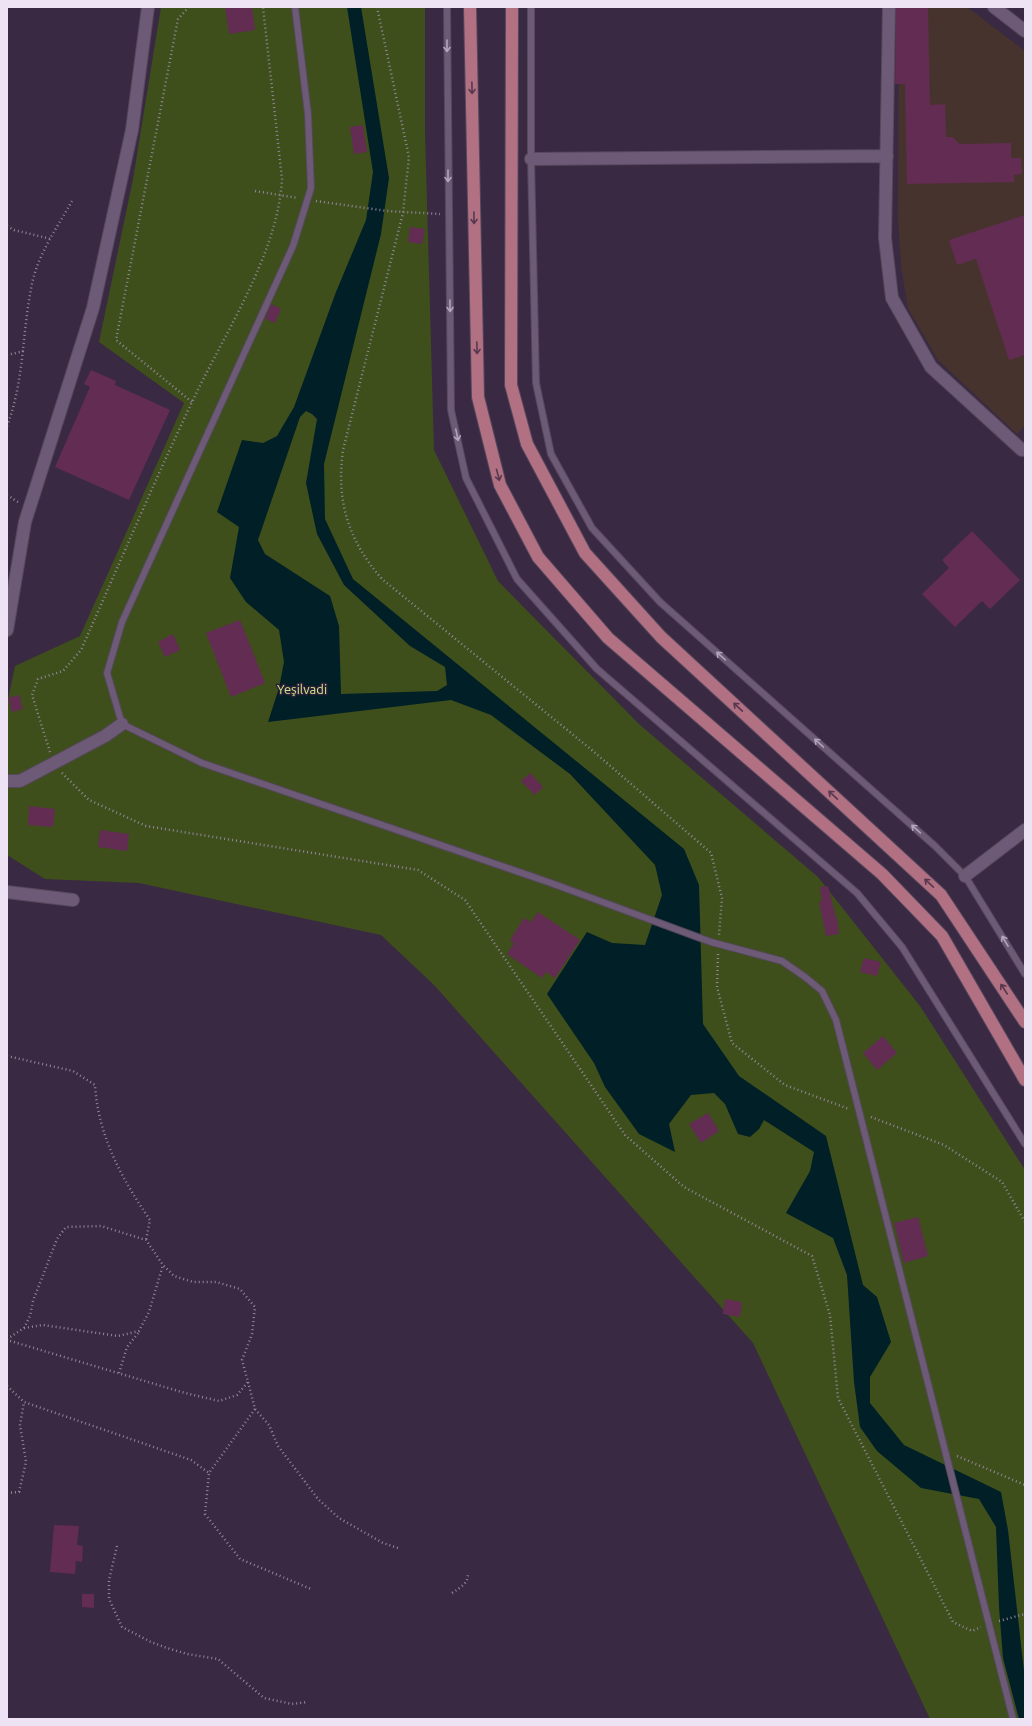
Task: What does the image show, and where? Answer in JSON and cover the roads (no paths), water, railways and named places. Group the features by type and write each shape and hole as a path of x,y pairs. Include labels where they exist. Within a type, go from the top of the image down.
{"main road":[{"path":"470,7 478,398 500,485 538,557 608,638 882,874 942,936 1025,1080"},
{"path":"512,7 512,385 527,444 585,553 661,637 941,894 1025,1022"}],"street":[{"path":"7,630 25,522 93,308 132,130 148,7"},
{"path":"889,7 885,238 892,298 931,366 1024,450"},
{"path":"994,7 1025,31"},
{"path":"531,159 887,156"},
{"path":"7,781 20,781 105,736 122,724"},
{"path":"965,876 1025,830"},
{"path":"7,892 73,900"}],"lane":[{"path":"295,7 308,114 311,188 309,200 294,246 122,622 107,673 122,724 202,763 648,918 712,942 782,961 822,991 836,1020 1013,1719"},
{"path":"447,7 451,410 466,478 517,580 597,669 857,893 902,947 1025,1144"},
{"path":"531,7 531,159 536,383 551,454 592,528 660,602 936,846 965,876 1025,974"}],"park label":[{"name":"Yeşilvadi","path":"302,689"}]}
